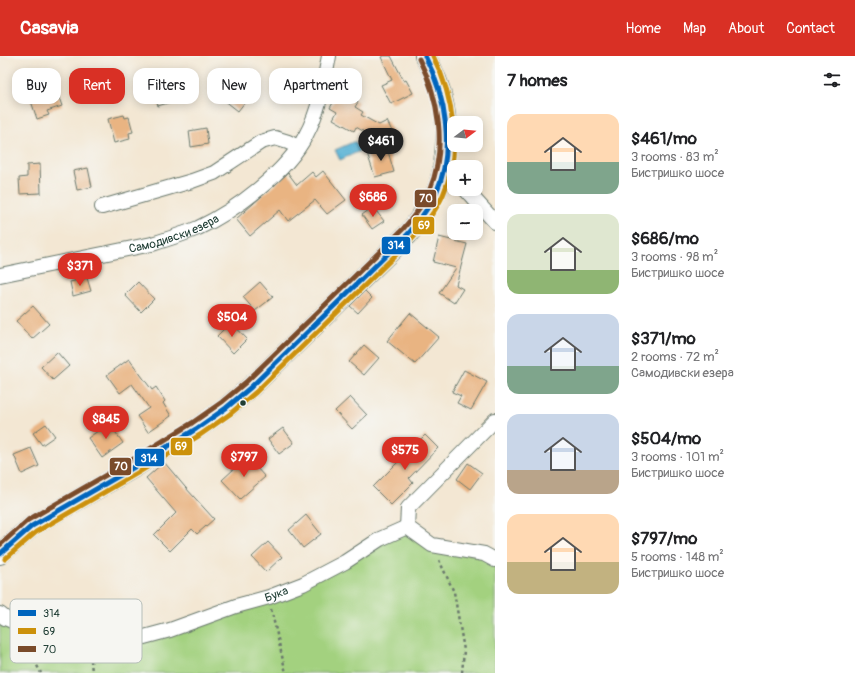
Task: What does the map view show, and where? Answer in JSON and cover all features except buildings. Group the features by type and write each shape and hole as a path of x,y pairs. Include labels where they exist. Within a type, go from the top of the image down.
{"street":[{"name":"Самодивски езера","path":"0,275 152,244 176,237 198,228 224,214 267,182 286,163 306,136 322,92 329,56"},
{"path":"424,56 429,64 442,99 448,160"},
{"path":"102,207 192,181 214,173 261,142 275,138 298,147"},
{"path":"0,554 32,526 136,466 196,428 226,408 251,387 408,234 422,216 447,175"},
{"path":"471,196 495,222"},
{"path":"495,420 408,508 406,527 432,545 484,554 495,560"},
{"name":"Бука","path":"142,638 170,630 303,584 345,562 380,539 406,527"},
{"name":"Бука","path":"0,614 10,620"}],"path":[{"path":"432,545 454,592 464,650 462,673"},
{"path":"269,597 286,673"},
{"path":"36,663 41,673"}],"green space":[{"path":"407,527 432,545 495,560 495,673 0,673 0,614 10,618 10,663 142,663 142,633 269,597"}],"water":[{"path":"356,142 360,151 340,160 335,150"}],"transit line":[{"name":"314","path":"0,554 32,526 136,466 196,429 226,408 251,387 408,234 433,199 442,177 445,160 446,124 443,106 438,88 425,56"},
{"name":"69","path":"5,559 36,532 200,435 230,414 256,392 413,238 430,218 443,195 449,178 454,143 453,125 446,89 433,56"},
{"name":"70","path":"0,545 28,520 132,460 192,423 222,402 246,382 403,229 428,195 435,173 438,156 439,140 436,106 432,90 419,59"}]}
